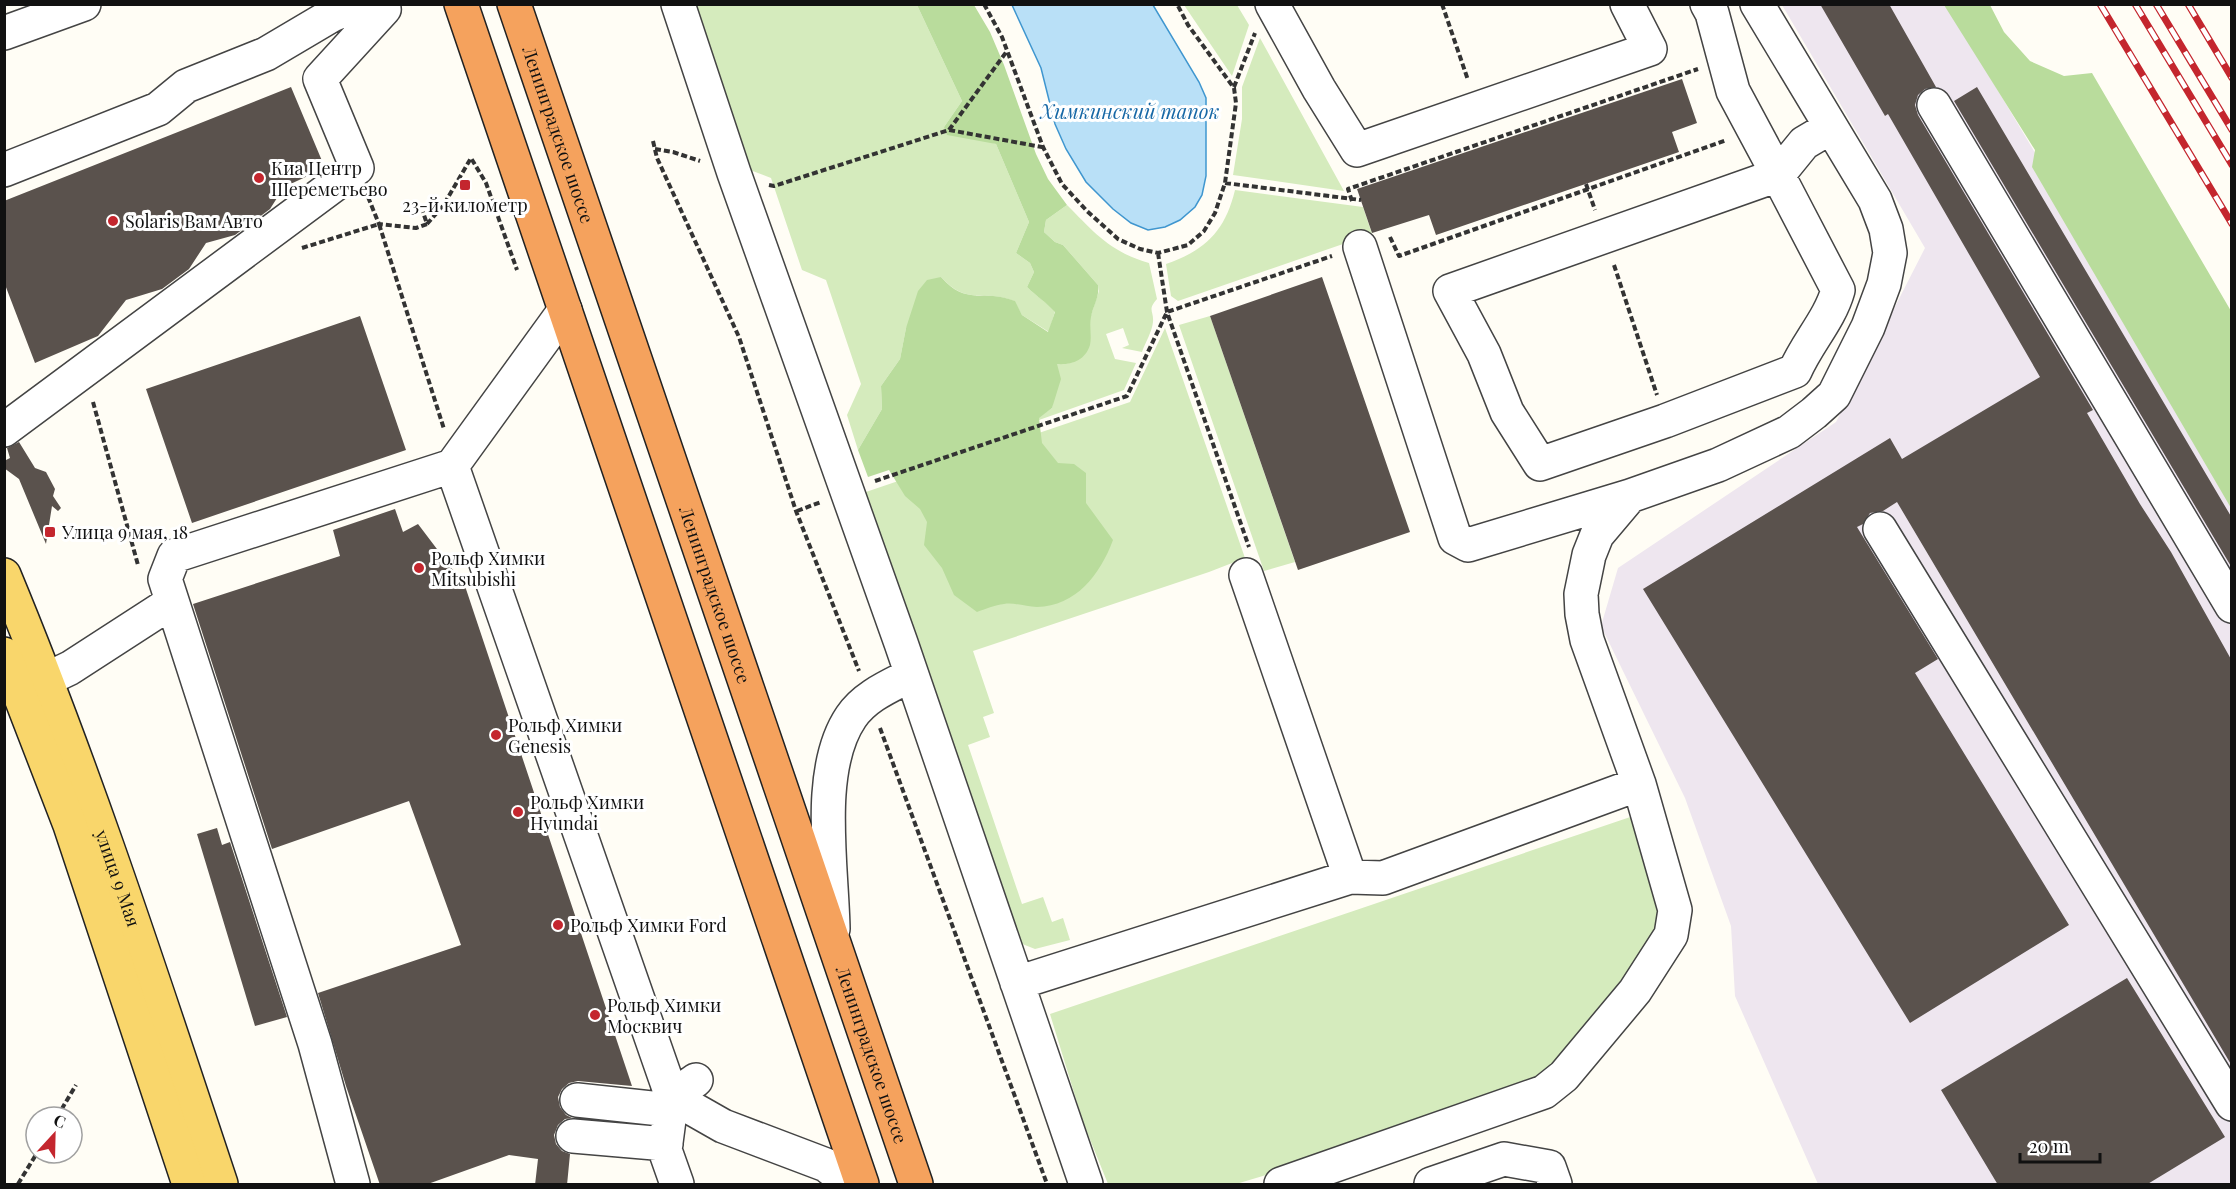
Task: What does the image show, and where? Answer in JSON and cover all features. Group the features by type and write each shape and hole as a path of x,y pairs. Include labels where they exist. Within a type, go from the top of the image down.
{"highway":[{"path":"460,4 862,1185"},
{"name":"Ленинградское шоссе","path":"514,4 916,1185"}],"main road":[{"name":"улица 9 Мая","path":"4,575 47,679 96,814 221,1185"},
{"name":"улица 9 Мая","path":"4,654 70,825 189,1185"}],"street":[{"path":"4,33 84,4"},
{"path":"4,430 357,168 320,79 384,9 382,4"},
{"path":"678,4 734,173 911,675 1086,1185"},
{"path":"1265,15 1319,89 1357,150 1650,49 1627,4"},
{"path":"1707,4 1712,13 1733,90 1756,130 1778,175 1838,290 1835,302 1795,371 1665,421 1540,464 1508,412 1484,354 1450,291 1778,175 1804,143 1831,127"},
{"path":"1360,247 1449,524 1455,538 1468,545 1630,496 1718,465 1789,432 1834,395 1868,327 1884,284 1890,252 1886,229 1875,200 1757,4"},
{"path":"4,170 158,109 186,86 266,54 339,8"},
{"path":"1934,105 2232,606"},
{"path":"353,1185 315,1044 165,579 174,556 453,465 565,310"},
{"path":"453,465 679,1096 665,1150 677,1185"},
{"path":"1281,1185 1544,1092 1564,1076 1635,991 1671,935 1675,910 1639,784 1587,640 1582,614 1583,574 1596,535 1630,496"},
{"path":"1880,529 2232,1104"},
{"path":"1249,564 1350,877"},
{"path":"47,679 70,668 172,602"},
{"path":"834,939 829,793 836,748 851,717 882,690 911,675"},
{"path":"1017,983 1350,877 1383,878 1639,784"},
{"path":"577,1100 679,1096 723,1126 826,1165 850,1185"},
{"path":"573,1136 666,1144"},
{"path":"1431,1185 1504,1159 1548,1167 1555,1185"}],"path":[{"path":"984,4 1007,51 1043,147 1062,184 1118,239 1140,249 1158,253 1188,245 1204,231 1215,213 1225,183 1236,103 1234,88 1188,25 1177,4"},
{"path":"1442,4 1489,141"},
{"path":"1234,88 1265,15"},
{"path":"949,130 1007,51"},
{"path":"1352,201 1348,189 1725,60"},
{"path":"655,149 673,152 774,186 949,130 1043,147"},
{"path":"1387,229 1399,256 1586,186 1756,130"},
{"path":"653,141 657,158 739,337 796,511 870,699 1047,1185"},
{"path":"292,251 379,224 416,228 427,224 443,206 471,158 486,183 518,273"},
{"path":"1225,183 1352,201 1361,200"},
{"path":"1586,186 1605,236 1665,421"},
{"path":"423,212 427,224"},
{"path":"379,224 453,465"},
{"path":"796,511 1127,396 1167,312 1390,237"},
{"path":"1158,253 1167,312 1249,564"},
{"path":"92,399 139,570"},
{"path":"64,1105 76,1085"},
{"path":"18,1185 30,1165"}],"shaded area":[{"path":"1782,5 1947,5 2231,482 2231,1184 1818,1184 1735,996 1731,926 1685,798 1601,626 1618,568 1836,422 1925,248"}],"green space":[{"path":"693,5 917,5 962,101 944,127 996,144 1029,222 1016,253 1030,263 1034,272 1027,287 1055,311 1049,332 1022,315 1014,301 1003,297 959,292 941,277 906,328 900,359 881,386 882,409 858,450 847,415 861,384 826,280 802,270 771,178 750,170"},
{"path":"917,5 974,5 990,32 1004,65 1036,154 1048,179 1067,205 1046,220 1044,232 1055,242 1063,245 1098,285 1091,317 1091,342 1088,350 1077,361 1057,364 1061,379 1052,408 1039,418 1042,443 1058,463 1074,464 1086,473 1086,503 1113,540 1101,565 1085,586 1075,595 1051,605 1037,607 1008,604 977,612 954,595 942,568 924,545 927,522 920,509 905,496 889,470 868,477 858,450 882,409 881,386 900,359 906,328 918,291 927,280 941,277 959,292 1003,297 1015,301 1022,315 1048,332 1055,312 1027,287 1034,272 1030,263 1016,253 1029,222 996,144 947,135 944,127 962,101"},
{"path":"1184,5 1237,5 1249,25 1232,76"},
{"path":"1944,5 1990,5 2004,32 2030,61 2064,76 2092,73 2231,311 2231,508 2032,167 2035,150"},
{"path":"1260,38 1344,191 1233,175 1242,119 1242,87"},
{"path":"1235,190 1363,207 1372,234 1178,301 1171,296 1166,264 1192,252 1212,237 1226,217"},
{"path":"1067,205 1113,247 1149,263 1157,299 1152,308 1151,330 1142,352 1122,348 1129,345 1123,328 1106,334 1115,359 1136,363 1124,390 1039,420 1039,417 1052,408 1057,364 1090,332 1090,318 1099,291 1098,285 1063,245 1055,242 1044,232 1046,220"},
{"path":"1210,316 1295,562 1264,571 1179,325"},
{"path":"1165,328 1245,558 973,651 994,713 983,717 990,737 968,745 1022,904 1043,897 1052,922 1063,918 1070,940 1035,949 1015,941 860,494 1130,402"},
{"path":"1648,811 1671,935 1544,1092 1236,1184 1108,1184 1083,1122 1050,1014"}],"water":[{"name":"Химкинский тапок","path":"1012,5 1153,5 1199,82 1206,98 1206,176 1202,195 1195,207 1180,220 1165,227 1148,230 1131,223 1086,182 1066,149 1055,124 1041,68"}],"building":[{"path":"1820,4 1889,4 1936,87 1925,89 1918,95 1915,105 1918,115 2093,410 2087,413 2171,552 2232,661 2232,1066 1897,502 1883,511 1870,513 1863,524 1857,527 1938,659 1915,673 2069,925 1910,1023 1643,589 1890,438 1902,459 2040,377 1888,114 1885,116"},
{"path":"1682,79 1697,123 1672,132 1679,152 1436,235 1429,215 1372,233 1357,189"},
{"path":"291,87 325,168 284,187 270,209 235,235 206,243 189,269 162,289 126,300 98,336 35,363 4,282 4,201"},
{"path":"1977,87 2232,518 2232,568 1954,101"},
{"path":"1322,277 1410,532 1298,570 1210,316"},
{"path":"360,316 406,450 192,523 146,389"},
{"path":"19,442 35,468 46,472 55,489 53,496 61,508 58,511 52,506 46,544 19,479 4,468 4,461 10,458 7,448"},
{"path":"395,509 403,532 418,524 465,586 632,1086 578,1081 569,1083 562,1089 558,1097 560,1107 566,1115 572,1118 565,1119 558,1125 554,1135 556,1144 562,1151 570,1154 567,1185 535,1185 538,1159 509,1155 425,1185 380,1185 346,1086 318,993 461,945 409,801 272,849 193,604 340,556 333,530"},
{"path":"217,828 222,845 230,842 287,1017 255,1026 197,834"},
{"path":"2127,978 2225,1137 2146,1185 1998,1185 1941,1090"}],"railway":[{"path":"2100,4 2232,224"},
{"path":"2135,4 2232,165"},
{"path":"2156,4 2232,130"},
{"path":"2188,4 2232,78"}],"place":[{"name":"Киа Центр Шереметьево","path":"259,178"},
{"name":"23-й километр","path":"465,185"},
{"name":"Solaris Вам Авто","path":"113,221"},
{"name":"Улица 9 мая, 18","path":"50,532"},
{"name":"Рольф Химки Mitsubishi","path":"419,568"},
{"name":"Рольф Химки Genesis","path":"496,735"},
{"name":"Рольф Химки Hyundai","path":"518,812"},
{"name":"Рольф Химки Ford","path":"558,925"},
{"name":"Рольф Химки Москвич","path":"595,1015"}]}
